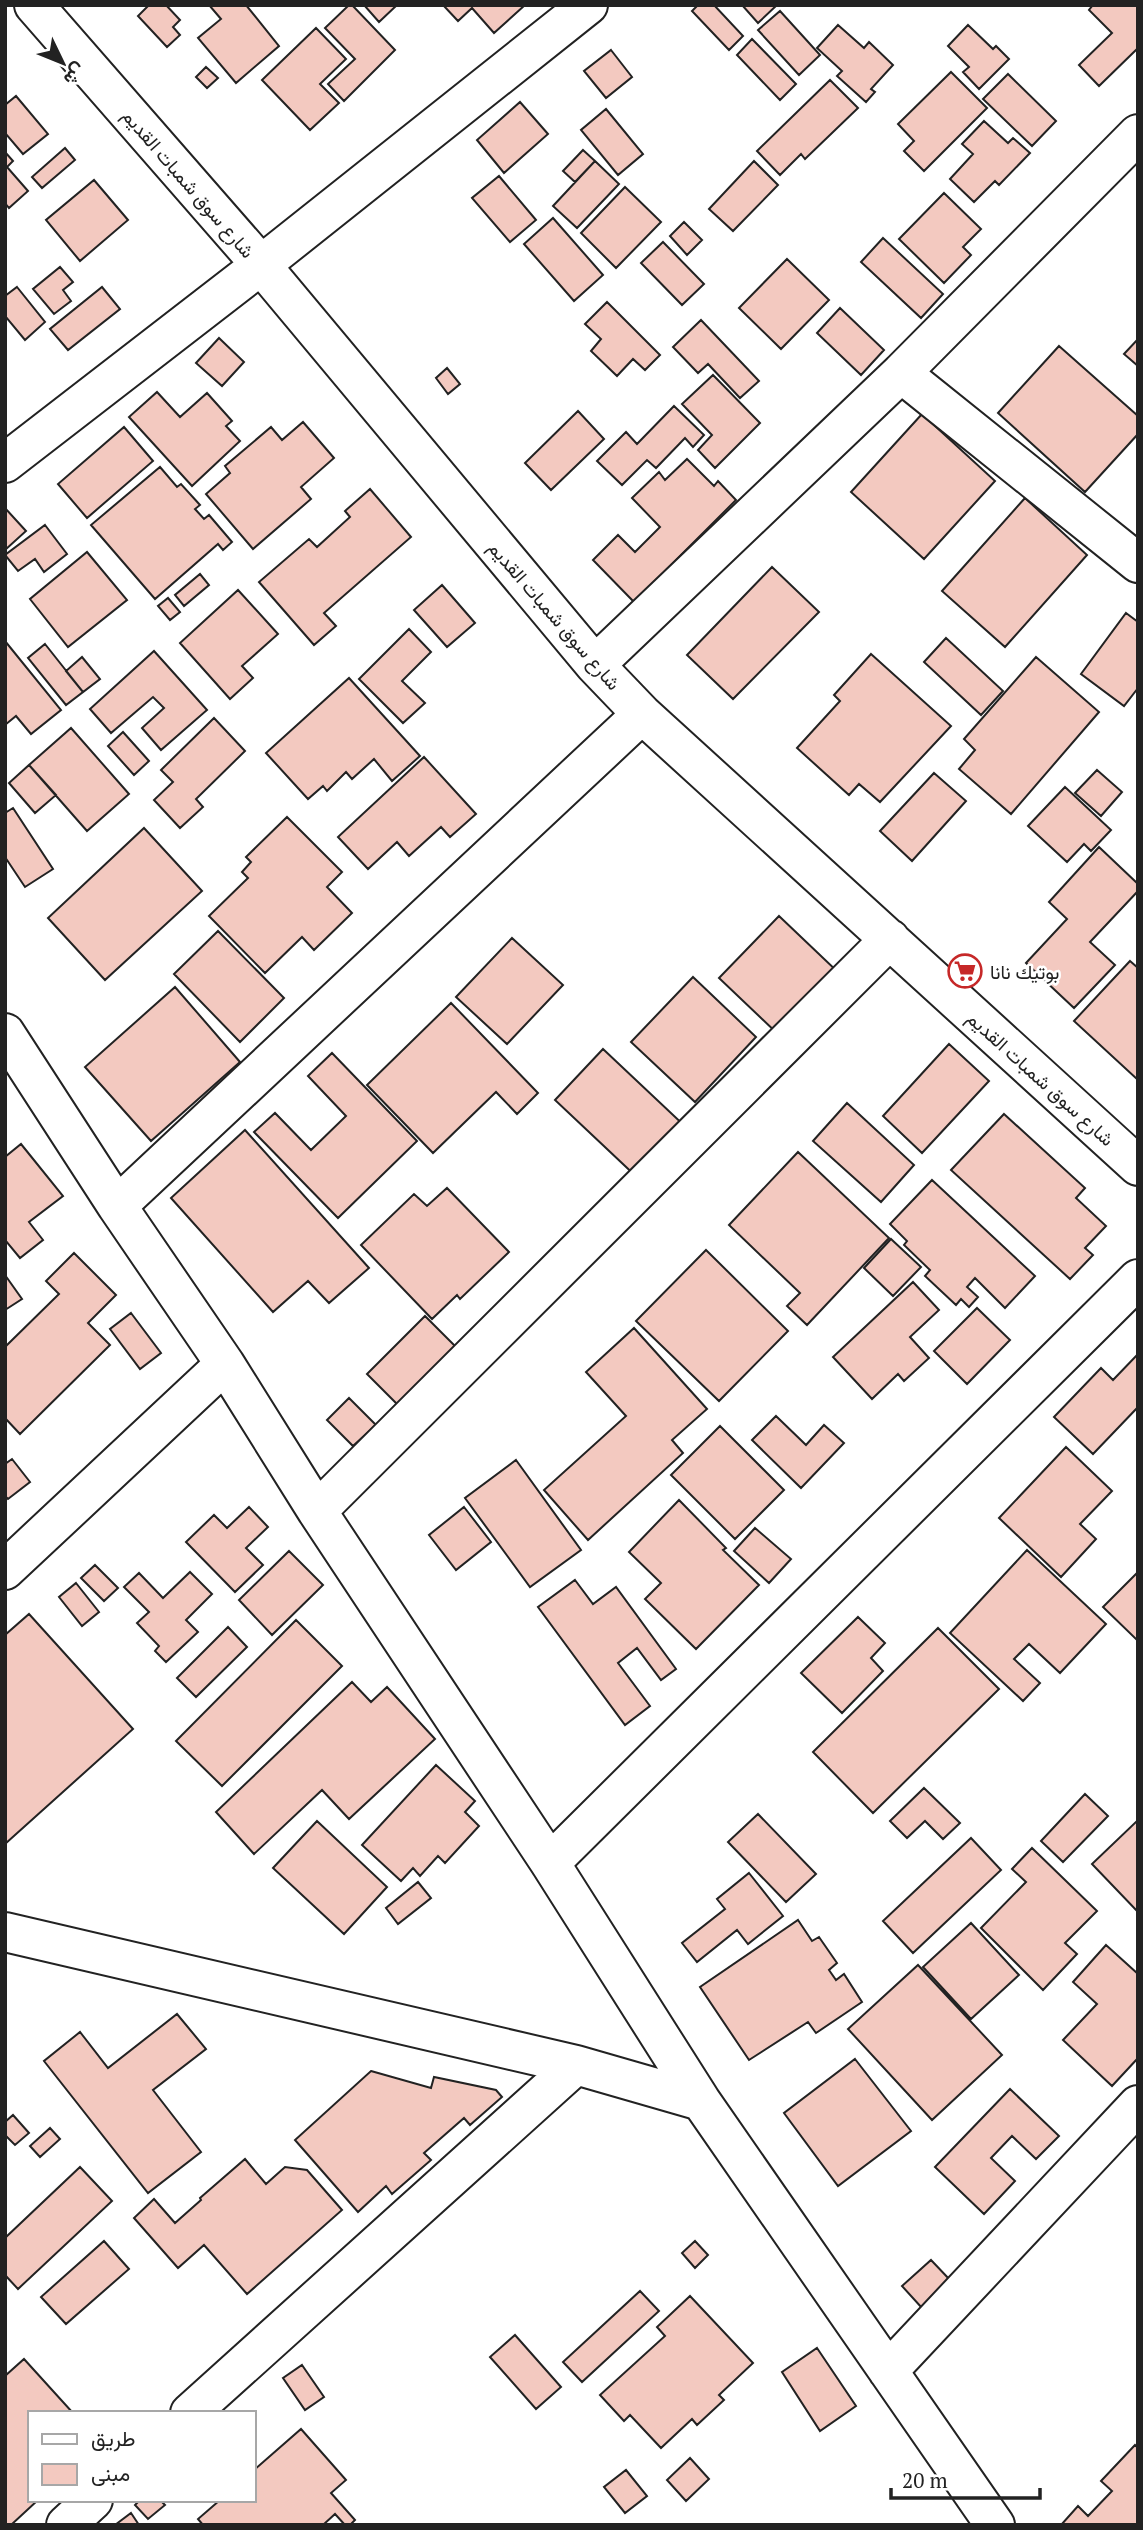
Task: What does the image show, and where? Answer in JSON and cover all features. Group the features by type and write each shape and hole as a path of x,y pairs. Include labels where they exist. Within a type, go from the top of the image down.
{"street":[{"name":"شارع سوق شمبات القديم","path":"34,5 261,265 595,665 642,714 1138,1166"},
{"path":"5,463 261,265 588,5"},
{"path":"595,665 901,373 1138,134"},
{"path":"901,373 1138,563"},
{"path":"117,1206 642,714"},
{"path":"317,1511 890,939"},
{"path":"5,1032 550,1863 701,2101 995,2525"},
{"path":"550,1863 1138,1279"},
{"path":"5,1570 225,1364"},
{"path":"5,1932 576,2065 701,2101"},
{"path":"192,2411 576,2065"},
{"path":"888,2371 1138,2105"},
{"path":"66,2525 91,2502"}],"building":[{"path":"149,5 166,5 180,20 173,27 180,35 167,47 138,16"},
{"path":"209,5 246,5 279,46 236,83 198,38 221,19"},
{"path":"349,5 395,50 344,101 328,84 355,59 325,28"},
{"path":"364,5 397,5 379,22"},
{"path":"443,5 525,5 494,33 472,8 458,21"},
{"path":"698,5 714,5 743,36 729,50 692,11"},
{"path":"742,5 777,5 758,23"},
{"path":"1093,5 1138,5 1138,48 1099,86 1079,65 1112,33 1089,10"},
{"path":"780,11 820,55 799,75 758,30"},
{"path":"838,25 864,48 869,42 893,65 871,89 875,92 866,102 837,76 842,71 817,48"},
{"path":"968,25 993,49 996,46 1009,59 979,89 963,72 969,67 948,46"},
{"path":"316,28 346,59 320,84 339,103 310,130 262,80"},
{"path":"752,39 796,84 780,100 737,55"},
{"path":"611,50 632,77 606,98 584,71"},
{"path":"206,67 218,78 207,88 196,77"},
{"path":"951,72 987,108 924,171 904,151 914,141 898,124"},
{"path":"1008,74 1056,121 1032,146 983,99"},
{"path":"830,80 858,108 805,159 801,154 780,175 757,151"},
{"path":"16,96 48,134 23,154 5,133 5,105"},
{"path":"520,102 548,134 504,173 477,140"},
{"path":"606,109 643,154 618,175 581,130"},
{"path":"984,121 1008,143 1013,138 1030,153 999,185 995,181 974,202 950,179 973,154 962,144"},
{"path":"65,148 75,160 42,188 32,177"},
{"path":"583,150 595,161 575,182 563,171"},
{"path":"5,152 13,161 7,167 28,191 9,208 5,203"},
{"path":"595,161 619,184 577,228 553,206"},
{"path":"754,161 778,185 733,231 709,209"},
{"path":"499,176 536,220 510,242 472,198"},
{"path":"94,180 128,220 80,261 46,220"},
{"path":"625,187 661,222 616,268 581,233"},
{"path":"944,193 981,229 963,247 971,255 944,283 899,239"},
{"path":"553,218 603,275 574,301 524,244"},
{"path":"684,222 702,240 687,255 670,236"},
{"path":"883,238 943,294 921,318 861,262"},
{"path":"663,242 704,284 682,305 641,263"},
{"path":"787,259 829,300 781,349 739,308"},
{"path":"60,267 73,282 63,290 71,301 54,314 33,289"},
{"path":"17,287 45,322 25,340 5,316 5,296"},
{"path":"102,287 120,309 68,350 50,329"},
{"path":"607,302 660,355 645,370 633,359 617,376 591,351 601,339 585,324"},
{"path":"840,308 884,350 861,375 817,333"},
{"path":"701,320 759,381 740,398 708,364 698,373 673,347"},
{"path":"219,338 244,362 222,386 196,363"},
{"path":"1138,339 1138,366 1124,354"},
{"path":"1059,346 1138,416 1138,434 1085,492 998,413"},
{"path":"447,368 460,384 448,394 436,378"},
{"path":"713,375 760,423 715,468 698,450 712,435 682,404"},
{"path":"157,392 180,417 207,393 232,421 226,426 240,441 192,486 129,417"},
{"path":"674,406 704,435 693,447 685,438 656,468 647,460 622,485 597,461 626,432 637,444"},
{"path":"578,411 604,439 551,490 525,463"},
{"path":"922,414 995,481 924,559 851,492"},
{"path":"303,422 334,458 301,487 311,499 253,549 206,494 230,473 225,466 271,427 282,440"},
{"path":"124,427 153,461 87,518 58,484"},
{"path":"687,459 714,486 718,481 736,500 634,602 593,560 618,535 635,552 660,527 632,498 659,472 665,480"},
{"path":"160,467 177,487 181,484 200,505 195,509 204,519 209,515 232,542 223,550 218,544 155,599 91,525"},
{"path":"370,489 411,537 324,613 336,626 314,645 259,582 309,539 317,547 350,517 345,511"},
{"path":"1025,498 1087,555 1005,647 942,591"},
{"path":"5,508 26,531 5,550"},
{"path":"45,525 67,554 44,572 35,559 18,571 5,555"},
{"path":"87,552 127,600 68,647 30,599"},
{"path":"772,567 819,612 733,699 687,655"},
{"path":"200,574 209,585 184,606 175,595"},
{"path":"442,585 475,623 447,647 414,610"},
{"path":"238,590 278,634 242,666 253,678 230,699 180,643"},
{"path":"168,598 180,612 170,620 158,606"},
{"path":"1126,613 1138,622 1138,688 1124,706 1081,674"},
{"path":"409,629 431,652 402,681 425,703 403,723 359,679"},
{"path":"946,638 1003,691 981,715 924,662"},
{"path":"5,641 61,710 31,734 16,716 5,725"},
{"path":"45,644 83,692 66,705 28,658"},
{"path":"154,651 207,710 161,750 142,728 164,708 153,697 111,733 90,709"},
{"path":"871,654 951,726 880,802 859,784 849,795 797,748 840,701 834,695"},
{"path":"82,657 100,679 83,692 66,671"},
{"path":"1036,657 1099,712 1011,814 959,769 975,750 964,739"},
{"path":"349,678 420,756 392,781 374,759 352,779 346,772 327,791 323,786 308,799 266,753"},
{"path":"214,718 245,751 196,799 203,807 180,828 154,800 173,782 161,770"},
{"path":"71,728 129,794 87,831 29,765"},
{"path":"123,732 149,761 134,775 108,746"},
{"path":"424,757 476,814 450,837 441,827 409,856 397,842 368,869 338,837"},
{"path":"29,765 56,795 35,813 9,783"},
{"path":"1097,770 1122,792 1101,816 1075,793"},
{"path":"934,773 966,801 912,861 880,831"},
{"path":"1065,787 1111,830 1091,851 1084,844 1067,862 1028,826"},
{"path":"13,808 53,869 25,887 5,857 5,813"},
{"path":"287,817 342,872 327,887 352,913 314,950 302,937 265,973 209,916 248,878 242,872 251,862 246,857"},
{"path":"144,828 202,891 105,980 48,918"},
{"path":"1099,847 1138,884 1138,891 1090,942 1115,965 1074,1008 1026,963 1067,919 1049,902"},
{"path":"779,916 841,975 781,1037 719,978"},
{"path":"218,931 284,998 240,1042 174,974"},
{"path":"512,938 563,985 507,1044 456,997"},
{"path":"1130,961 1138,968 1138,1080 1074,1021"},
{"path":"693,977 756,1037 695,1102 631,1042"},
{"path":"175,987 240,1062 151,1141 85,1067"},
{"path":"451,1003 538,1093 517,1114 496,1092 433,1153 367,1085"},
{"path":"949,1044 989,1081 922,1153 883,1116"},
{"path":"603,1049 689,1130 641,1181 555,1100"},
{"path":"332,1053 417,1141 338,1218 254,1132 275,1113 311,1150 346,1116 308,1076"},
{"path":"847,1103 914,1165 881,1202 813,1141"},
{"path":"1004,1114 1085,1188 1076,1198 1106,1226 1085,1248 1093,1255 1070,1279 951,1170"},
{"path":"245,1130 369,1268 329,1303 308,1281 273,1312 171,1198"},
{"path":"21,1144 63,1196 29,1222 43,1240 20,1258 5,1240 5,1157"},
{"path":"798,1152 889,1238 807,1325 787,1306 800,1293 729,1225"},
{"path":"932,1180 1035,1276 1005,1308 975,1278 967,1287 978,1297 969,1307 961,1299 956,1305 925,1276 930,1270 904,1245 907,1241 890,1224"},
{"path":"447,1188 509,1252 460,1299 457,1295 432,1319 361,1245 414,1194 427,1206"},
{"path":"891,1239 921,1267 893,1296 864,1268"},
{"path":"706,1250 788,1331 719,1401 636,1321"},
{"path":"74,1253 116,1295 88,1323 110,1345 20,1434 5,1418 5,1347 59,1294 46,1281"},
{"path":"5,1275 22,1299 5,1310"},
{"path":"913,1282 939,1310 910,1337 929,1358 904,1381 898,1374 872,1399 833,1357"},
{"path":"977,1308 1010,1340 967,1384 934,1351"},
{"path":"131,1313 161,1353 140,1369 110,1329"},
{"path":"425,1316 456,1347 398,1405 367,1374"},
{"path":"634,1328 707,1409 672,1440 683,1453 588,1540 544,1490 626,1416 586,1372"},
{"path":"1138,1354 1138,1407 1093,1454 1054,1417 1101,1368 1113,1380"},
{"path":"349,1398 376,1425 353,1446 327,1420"},
{"path":"776,1416 806,1445 824,1425 844,1443 801,1488 752,1440"},
{"path":"720,1426 784,1490 735,1539 671,1475"},
{"path":"1066,1447 1112,1491 1080,1524 1096,1539 1061,1577 999,1518"},
{"path":"12,1459 30,1482 8,1499 5,1496 5,1464"},
{"path":"516,1460 581,1550 530,1587 465,1498"},
{"path":"679,1500 726,1548 723,1550 759,1585 696,1649 645,1599 661,1583 629,1552"},
{"path":"249,1507 268,1527 246,1548 263,1565 235,1592 186,1542 214,1515 227,1528"},
{"path":"464,1507 491,1542 456,1570 429,1535"},
{"path":"755,1528 791,1559 769,1583 734,1551"},
{"path":"1027,1550 1106,1624 1060,1673 1029,1644 1014,1659 1040,1683 1023,1701 950,1633"},
{"path":"289,1551 323,1585 272,1635 239,1600"},
{"path":"95,1565 118,1588 104,1601 81,1578"},
{"path":"190,1572 212,1594 186,1620 198,1632 166,1662 155,1651 159,1646 137,1623 149,1612 124,1587 139,1573 163,1598"},
{"path":"1138,1572 1138,1641 1103,1607"},
{"path":"575,1580 593,1604 616,1587 676,1669 661,1680 637,1648 618,1663 650,1706 625,1725 538,1607"},
{"path":"76,1583 99,1612 82,1626 59,1597"},
{"path":"29,1614 133,1729 5,1844 5,1635"},
{"path":"858,1617 885,1643 871,1658 883,1671 842,1713 801,1673"},
{"path":"296,1620 342,1666 222,1786 176,1741"},
{"path":"228,1627 247,1647 196,1697 177,1678"},
{"path":"938,1628 999,1689 873,1813 813,1752"},
{"path":"352,1682 371,1702 387,1687 435,1739 349,1819 322,1790 254,1854 216,1812"},
{"path":"436,1765 475,1801 465,1812 479,1826 445,1863 438,1856 420,1876 413,1868 401,1881 362,1845"},
{"path":"924,1788 960,1823 943,1839 925,1821 907,1838 890,1821"},
{"path":"1085,1794 1108,1816 1063,1862 1041,1841"},
{"path":"758,1814 816,1874 786,1902 728,1842"},
{"path":"1138,1820 1138,1912 1092,1864"},
{"path":"317,1821 387,1887 344,1934 273,1868"},
{"path":"971,1838 1001,1870 913,1953 883,1921"},
{"path":"1032,1848 1097,1911 1065,1943 1077,1954 1043,1990 981,1928 1026,1882 1012,1869"},
{"path":"749,1873 783,1916 748,1944 737,1930 697,1962 682,1943 725,1909 717,1899"},
{"path":"418,1882 431,1898 398,1924 386,1908"},
{"path":"798,1920 812,1941 819,1937 837,1963 829,1970 836,1980 844,1974 862,2002 816,2033 808,2022 749,2060 700,1987"},
{"path":"971,1923 1019,1975 971,2019 923,1967"},
{"path":"1106,1945 1138,1974 1138,2058 1112,2086 1063,2040 1097,2004 1073,1982"},
{"path":"918,1965 1002,2055 932,2120 848,2029"},
{"path":"177,2014 206,2049 153,2090 201,2152 148,2193 44,2061 80,2032 108,2068"},
{"path":"855,2059 911,2131 838,2186 784,2113"},
{"path":"371,2071 431,2088 434,2077 496,2090 502,2097 470,2125 464,2118 424,2153 431,2160 392,2194 386,2186 358,2212 295,2140"},
{"path":"1010,2089 1059,2136 1036,2159 1012,2136 991,2158 1015,2181 984,2214 935,2167"},
{"path":"13,2115 29,2133 15,2145 5,2135 5,2122"},
{"path":"50,2128 60,2139 40,2157 30,2146"},
{"path":"245,2159 266,2184 285,2167 307,2170 342,2210 247,2294 204,2245 178,2268 134,2218 154,2199 175,2223"},
{"path":"80,2167 112,2201 18,2289 5,2275 5,2238"},
{"path":"104,2241 129,2269 66,2324 41,2297"},
{"path":"695,2241 708,2255 695,2268 682,2253"},
{"path":"931,2260 951,2281 922,2308 902,2286"},
{"path":"640,2291 659,2311 582,2382 563,2362"},
{"path":"690,2296 753,2363 719,2395 724,2400 697,2425 692,2419 661,2448 630,2415 624,2421 600,2395 665,2336 657,2327"},
{"path":"515,2335 561,2387 536,2409 490,2357"},
{"path":"817,2348 856,2406 820,2431 782,2372"},
{"path":"24,2359 71,2411 28,2411 28,2502 36,2502 11,2525 5,2525 5,2376"},
{"path":"302,2365 324,2397 305,2410 283,2378"},
{"path":"301,2429 346,2480 331,2493 355,2520 350,2525 345,2525 335,2514 323,2525 203,2525 198,2519 218,2502 256,2502 256,2468"},
{"path":"1135,2445 1138,2448 1138,2525 1061,2525 1078,2506 1088,2516 1112,2491 1101,2481"},
{"path":"690,2458 709,2479 686,2501 667,2480"},
{"path":"626,2470 647,2496 625,2513 604,2487"},
{"path":"138,2502 162,2502 165,2505 148,2519 135,2505"},
{"path":"131,2513 139,2525 115,2525"}],"place":[{"name":"بوتيك نانا","path":"965,971"}]}
